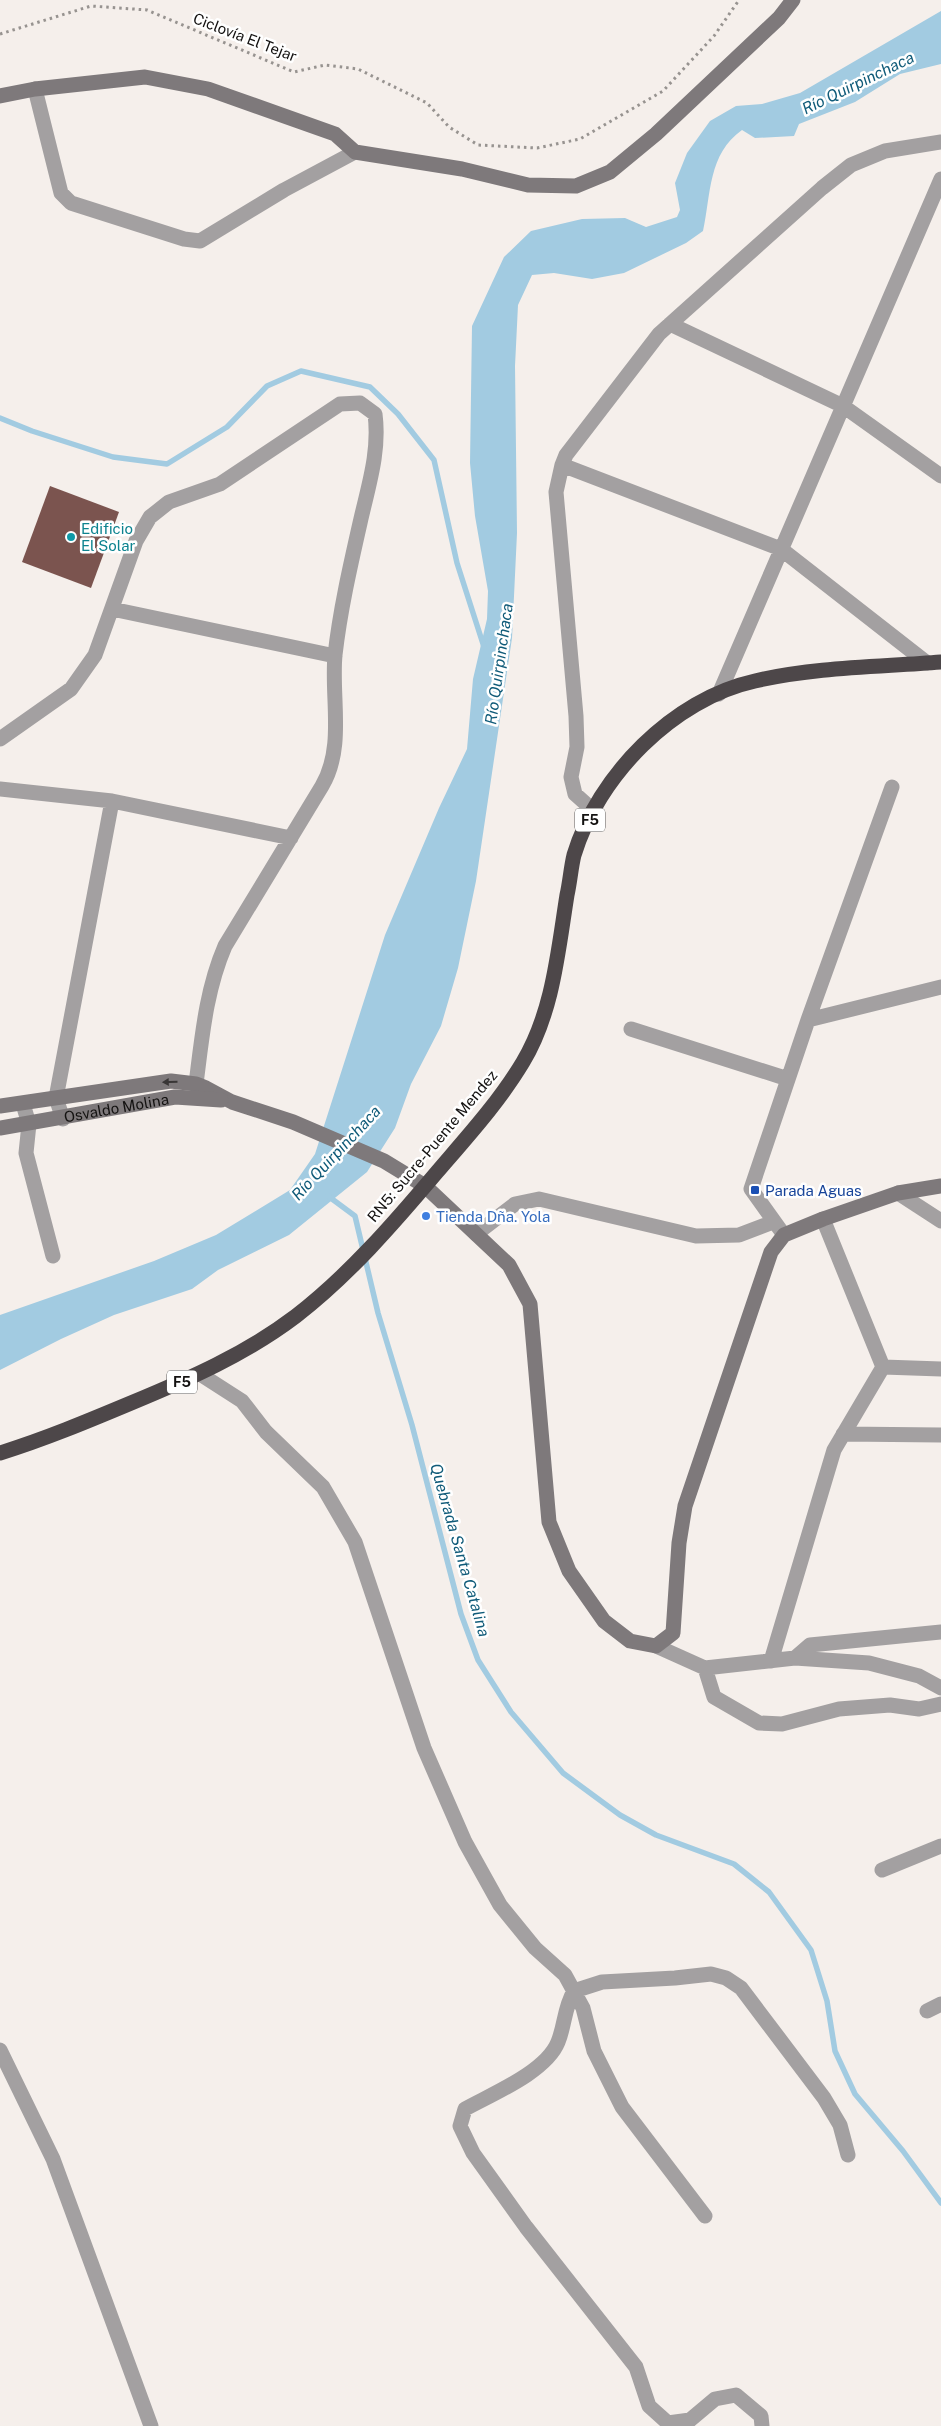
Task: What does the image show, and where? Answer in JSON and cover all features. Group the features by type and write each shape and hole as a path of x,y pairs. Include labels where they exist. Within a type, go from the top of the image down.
{"highway":[{"name":"RN5: Sucre-Puente Mendez","path":"0,1453 65,1431 200,1374 242,1352 296,1316 344,1275 385,1230 425,1186 500,1096 524,1060 539,1030 551,988 574,855 594,811 625,763 652,736 689,710 719,694 752,681 806,672 934,663"}],"street":[{"path":"0,96 35,89 145,77 208,89 334,134 355,152 462,169 528,185 576,186 610,172 656,134 778,18 794,0"},
{"path":"35,89 61,193 71,203 184,239 200,241 284,190 355,152"},
{"path":"594,811 575,794 571,777 577,747 576,716 556,492 562,464 566,455 653,341 851,164 885,151 941,142"},
{"path":"719,694 941,179"},
{"path":"670,324 843,406 941,476"},
{"path":"0,739 70,688 95,655 136,541 150,517 169,502 220,484 340,404 360,403 375,414 377,435 375,457 347,578 335,656 333,761 330,774 225,946 216,965 203,1026 196,1084"},
{"path":"562,464 781,549 934,663"},
{"path":"112,609 335,656"},
{"path":"784,1235 751,1189 808,1020 892,787"},
{"path":"0,789 112,801 291,838"},
{"path":"63,1118 56,1098 112,801"},
{"path":"808,1020 941,987"},
{"path":"631,1029 788,1079"},
{"path":"0,1106 171,1081 196,1084 232,1102 293,1122 384,1161 425,1186 509,1265 530,1304 549,1522 569,1571 604,1621 630,1641 656,1646 705,1668 795,1658 870,1663 919,1676 941,1688"},
{"name":"Osvaldo Molina","path":"0,1128 174,1097 207,1097 232,1102"},
{"path":"24,1104 29,1124 26,1153 53,1256"},
{"path":"656,1646 673,1633 679,1543 685,1506 770,1252 784,1235 823,1219 898,1193 941,1186"},
{"path":"898,1193 941,1221"},
{"path":"476,1234 515,1204 539,1200 696,1236 739,1235 773,1222"},
{"path":"823,1219 883,1367"},
{"path":"883,1367 941,1369"},
{"path":"771,1661 834,1450 883,1367"},
{"path":"200,1374 242,1402 266,1432 323,1487 356,1542 424,1748 465,1842 500,1905 535,1948 565,1975 583,2008 594,2051 622,2107 705,2216"},
{"path":"844,1434 941,1435"},
{"path":"795,1658 810,1644 941,1632"},
{"path":"705,1668 714,1697 759,1723 782,1724 839,1709 890,1705 919,1709 941,1704"},
{"path":"882,1870 941,1846"},
{"path":"762,2426 760,2416 736,2396 715,2399 690,2420 668,2423 649,2406 636,2367 526,2227 473,2153 460,2126 465,2109 522,2078 544,2062 558,2043 566,2004 574,1991 602,1982 711,1974 726,1978 741,1988 824,2098 840,2125 848,2155"},
{"path":"927,2011 941,2004"},
{"path":"0,2050 53,2159 151,2426"}],"path":[{"name":"Ciclovía El Tejar","path":"0,34 91,6 148,10 294,72 325,64 358,69 427,103 449,127 478,145 537,148 580,140 663,91 714,36 739,0"}],"water":[{"name":"Río Quirpinchaca","path":"941,11 941,64 900,74 855,102 799,124 794,136 755,138 742,130 731,140 717,163 713,176 703,231 686,243 624,273 592,279 554,273 532,275 518,305 515,366 517,533 512,638 476,881 458,968 441,1026 411,1084 395,1128 367,1172 289,1235 218,1270 192,1289 114,1315 0,1370 0,1315 154,1261 216,1235 290,1190 315,1154 385,935 439,808 467,749 473,679 487,619 488,591 475,516 470,463 472,326 504,257 531,231 582,219 625,218 646,227 677,217 680,210 675,183 687,153 710,121 736,106 762,104 800,93"}],"building":[{"name":"Edificio El Solar","path":"50,486 119,512 91,588 22,562"}],"waterway":[{"name":"Río Quirpinchaca","path":"0,418 32,431 113,457 167,464 227,427 267,386 301,371 370,387 398,414 434,460 457,563 484,647"},
{"name":"Quebrada Santa Catalina","path":"328,1196 355,1216 378,1313 412,1425 461,1614 478,1660 511,1712 563,1773 620,1815 656,1835 734,1864 769,1892 811,1950 827,2001 835,2051 855,2094 903,2151 941,2203"}],"place":[{"name":"Edificio El Solar","path":"71,537"},
{"name":"Parada Aguas","path":"755,1190"},
{"name":"Tienda Dña. Yola","path":"426,1216"}]}
